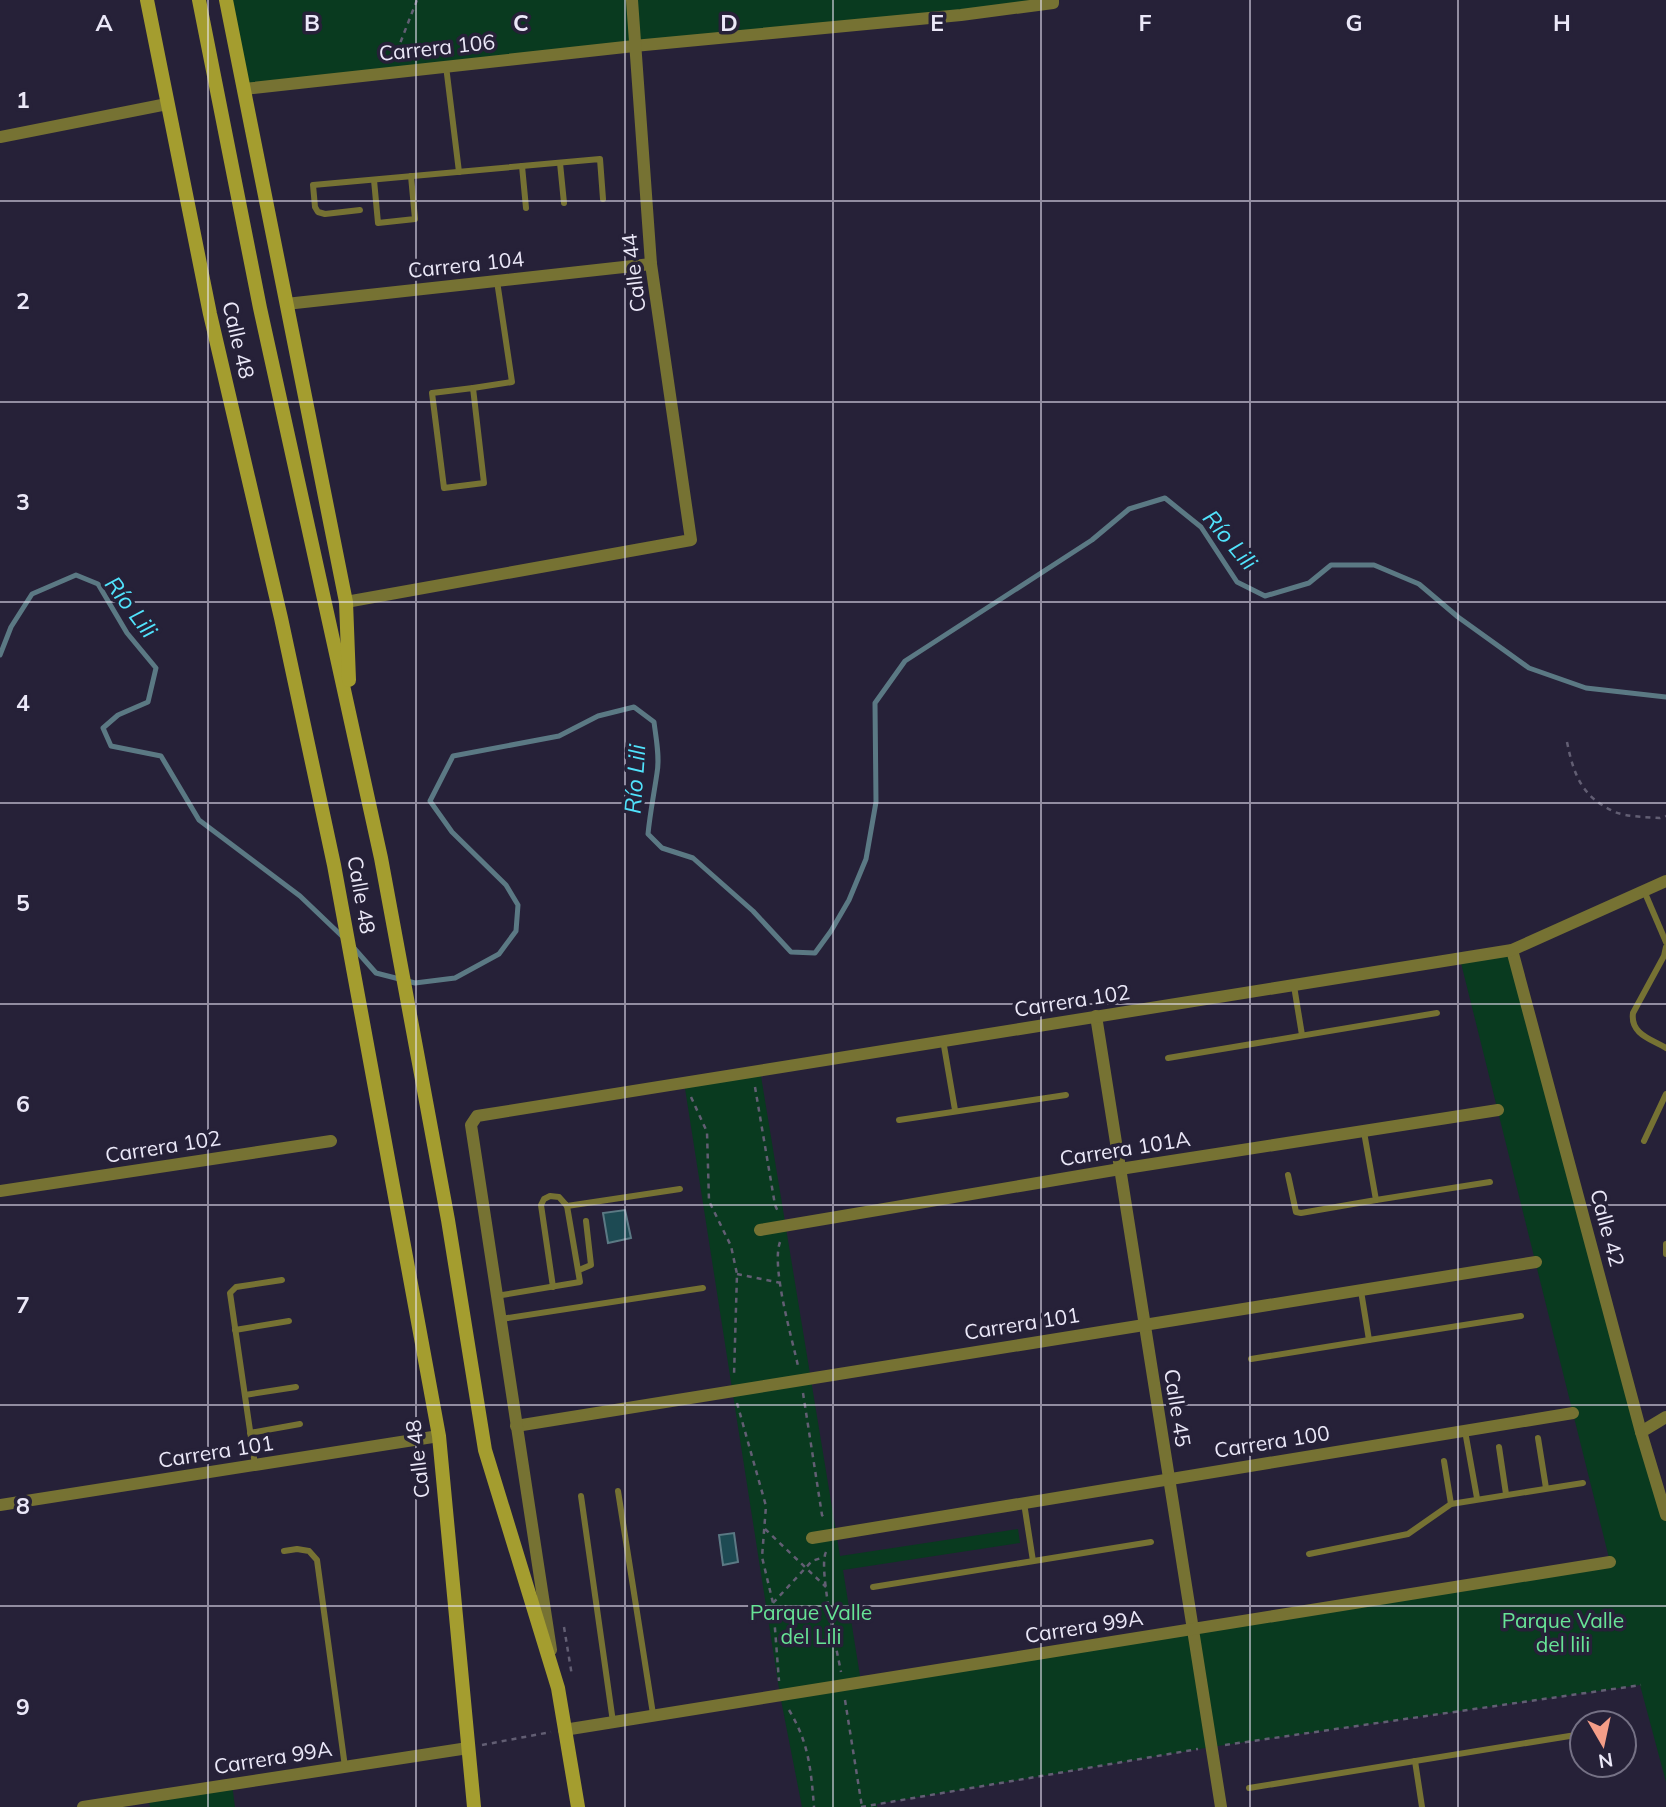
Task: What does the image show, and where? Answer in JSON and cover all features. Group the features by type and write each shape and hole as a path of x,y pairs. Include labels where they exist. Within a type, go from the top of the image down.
{"main road":[{"name":"Calle 48","path":"147,0 210,314 307,732 439,1436 474,1807"},
{"name":"Calle 48","path":"200,0 260,308 381,858 448,1220 485,1450 558,1688 578,1807"},
{"path":"226,0 346,602 351,720"}],"street":[{"name":"Calle 44","path":"346,602 691,540 651,264 632,0"},
{"name":"Carrera 106","path":"244,89 635,46 961,15 1053,1"},
{"path":"0,136 167,104"},
{"name":"Carrera 104","path":"286,304 651,264"},
{"name":"Carrera 102","path":"472,1120 483,1115 752,1071 1513,950 1645,893 1666,881"},
{"name":"Calle 42","path":"1513,950 1641,1432 1666,1515"},
{"name":"Calle 45","path":"1096,1016 1221,1807"},
{"name":"Carrera 101A","path":"760,1230 1120,1169 1498,1110"},
{"name":"Calle 48","path":"472,1120 496,1296 558,1688"},
{"name":"Carrera 102","path":"0,1191 331,1141"},
{"name":"Carrera 101","path":"516,1426 1536,1262"},
{"name":"Carrera 100","path":"812,1538 1573,1413"},
{"path":"1641,1432 1666,1417"},
{"name":"Carrera 101","path":"0,1505 439,1436"},
{"name":"Carrera 99A","path":"564,1730 1610,1562"},
{"name":"Carrera 99A","path":"83,1807 468,1748"}],"lane":[{"path":"446,66 459,172"},
{"path":"360,209 325,214 318,212 313,185 600,159 603,199"},
{"path":"560,163 564,203"},
{"path":"522,166 526,208"},
{"path":"374,180 378,223 415,219 411,176"},
{"path":"473,388 484,483 444,488 432,393 512,382 497,281"},
{"path":"1645,893 1666,944 1664,956 1633,1013 1632,1021 1635,1030 1666,1048"},
{"path":"1294,986 1302,1035"},
{"path":"1168,1058 1437,1013"},
{"path":"943,1040 955,1110"},
{"path":"1644,1142 1666,1094"},
{"path":"899,1120 1066,1095"},
{"path":"1364,1132 1376,1200"},
{"path":"1288,1175 1296,1212 1301,1213 1490,1182"},
{"path":"567,1206 680,1189"},
{"path":"496,1296 553,1287 580,1282 567,1206 562,1199 555,1196 544,1199 541,1205 553,1287"},
{"path":"579,1270 591,1265 586,1221"},
{"path":"1666,1244 1666,1254"},
{"path":"255,1465 230,1293 236,1287 282,1280"},
{"path":"500,1319 703,1288"},
{"path":"1360,1289 1369,1340"},
{"path":"1251,1359 1521,1316"},
{"path":"235,1330 289,1321"},
{"path":"245,1395 296,1387"},
{"path":"250,1433 300,1424"},
{"path":"1465,1431 1477,1498"},
{"path":"1538,1438 1546,1488"},
{"path":"1499,1447 1506,1494"},
{"path":"1444,1461 1451,1504"},
{"path":"1308,1554 1408,1534 1451,1504 1583,1483"},
{"path":"618,1492 653,1714"},
{"path":"581,1496 613,1722"},
{"path":"1024,1503 1033,1561"},
{"path":"873,1587 1152,1542"},
{"path":"284,1551 309,1551 317,1560 345,1767"},
{"path":"1249,1788 1568,1736"},
{"path":"1415,1761 1422,1807"}],"path":[{"path":"376,74 399,46 417,0"},
{"path":"1567,742 1571,763 1584,791 1617,813 1660,818 1666,816"},
{"path":"752,1071 775,1205 786,1226"},
{"path":"737,1274 781,1283"},
{"path":"764,1528 826,1587"},
{"path":"837,1533 823,1558 862,1807 1211,1746 1641,1685"},
{"path":"773,1603 812,1562 823,1558"},
{"path":"562,1617 573,1686"},
{"path":"780,1695 797,1722 810,1757 814,1807"},
{"path":"468,1748 564,1730"}],"green space":[{"path":"226,0 1053,0 244,89"},
{"path":"1512,950 1666,1515 1666,1782 1640,1685 1211,1747 877,1804 877,1807 802,1807 780,1695 684,1082 760,1070 840,1556 1018,1529 1020,1543 843,1570 861,1682 1610,1562 1460,959"},
{"path":"232,1784 235,1807 150,1807 148,1797"}],"shaded area":[{"path":"625,1210 631,1238 608,1243 603,1213"},
{"path":"734,1533 738,1562 723,1565 719,1535"}],"waterway":[{"name":"Río Lili","path":"353,947 376,973 415,983 455,978 499,954 516,931 518,905 506,885 452,832 430,801 453,756 559,736 598,716 634,707 654,722 657,748 658,767 648,834 662,848 693,858 753,911 791,952 815,953 849,900 866,859 876,802 875,703 905,661 1092,540 1129,509 1165,498 1201,527 1237,582 1265,596 1309,583 1331,565 1374,565 1419,584 1458,617 1529,668 1586,688 1666,697"},
{"name":"Río Lili","path":"0,655 11,627 32,594 76,575 98,584 127,633 156,668 148,702 118,715 103,728 111,746 161,756 199,820 300,896 344,938"}],"park label":[{"name":"Parque Valle del Lili","path":"811,1625"},
{"name":"Parque Valle del lili","path":"1563,1633"}]}
